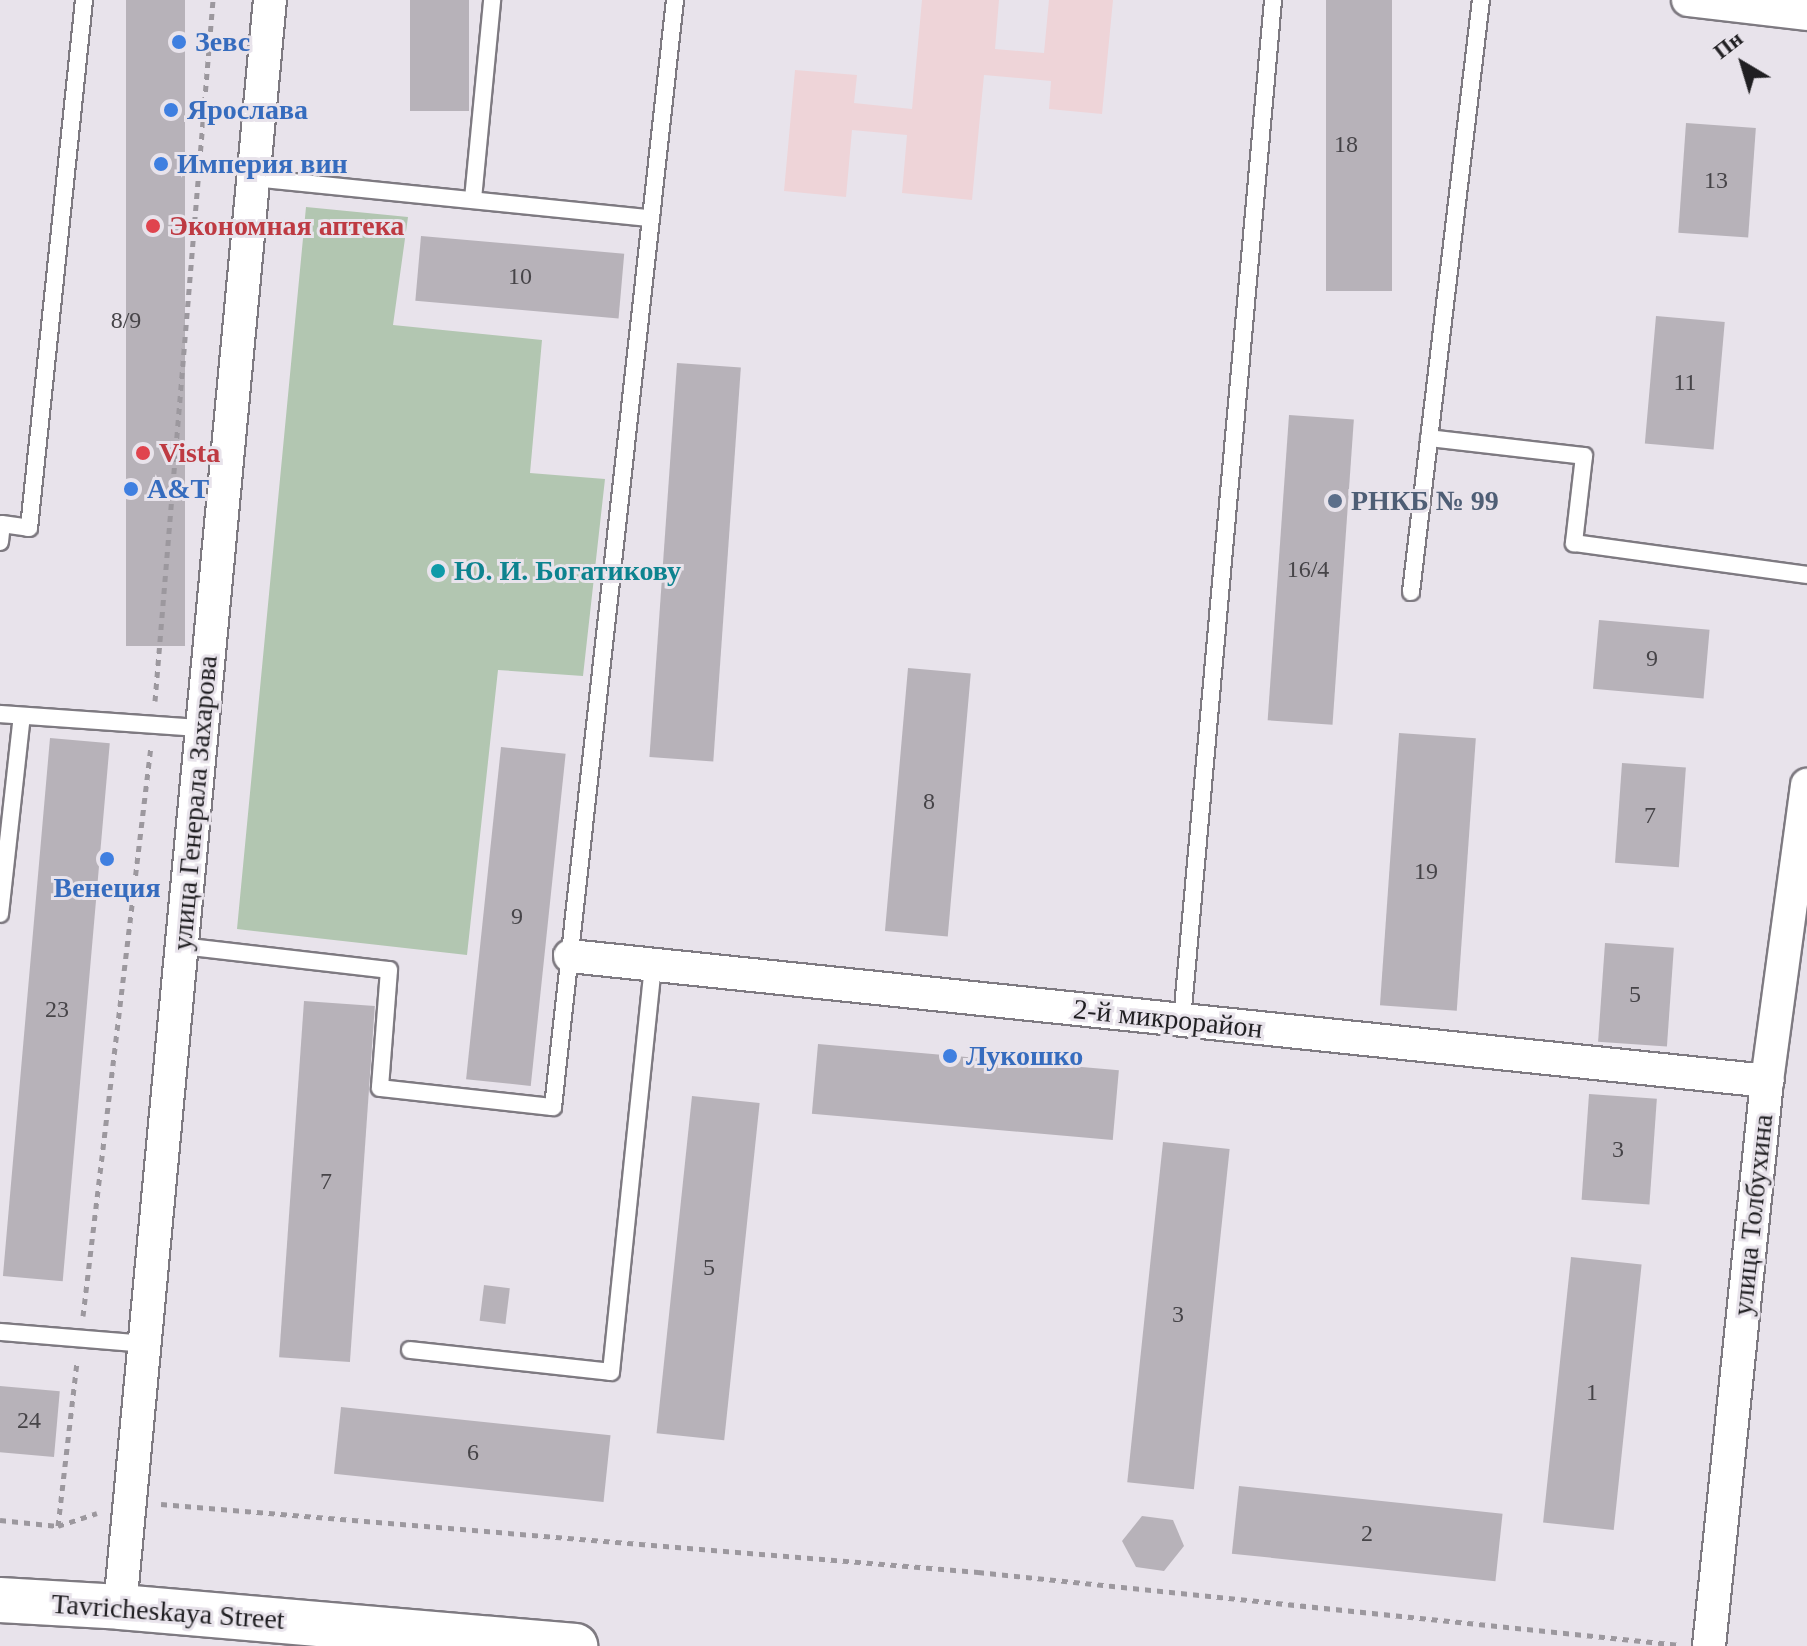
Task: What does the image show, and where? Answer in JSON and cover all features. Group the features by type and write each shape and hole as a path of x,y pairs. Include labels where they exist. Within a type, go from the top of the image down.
{"highway":[{"name":"Tavricheskaya Street","path":"0,1600 120,1607 575,1646"}],"street":[{"name":"улица Генерала Захарова","path":"120,1607 270,0"},
{"path":"1688,0 1807,14"},
{"name":"улица Толбухина","path":"1709,1646 1767,1081 1807,785"},
{"name":"2-й микрорайон","path":"570,956 1767,1081"}],"lane":[{"path":"0,542 1,524 29,528 84,0"},
{"path":"473,199 492,0"},
{"path":"182,946 389,970 380,1088 553,1107 675,0"},
{"path":"1182,1020 1273,0"},
{"path":"1411,592 1481,0"},
{"path":"254,178 651,218"},
{"path":"1429,438 1584,456 1574,543 1807,575"},
{"path":"0,714 202,728"},
{"path":"0,914 22,716"},
{"path":"410,1350 611,1372 653,965"},
{"path":"0,1332 145,1344"}],"path":[{"path":"58,1526 153,725 213,0"},
{"path":"0,1520 58,1526 130,1501 978,1572 1694,1646"}],"shaded area":[{"path":"922,0 999,0 995,49 1044,53 1049,0 1113,0 1102,114 1049,109 1051,81 984,75 972,200 902,193 907,135 852,130 846,197 784,191 795,70 857,75 854,103 912,109"}],"green space":[{"path":"306,207 408,217 393,325 542,340 530,473 605,479 583,676 498,670 467,955 237,929"}],"building":[{"path":"126,0 185,0 185,646 126,646"},
{"path":"410,0 469,0 469,111 410,111"},
{"path":"1326,0 1392,0 1392,291 1326,291"},
{"path":"1686,123 1756,128 1748,238 1678,233"},
{"path":"421,236 624,254 619,319 415,301"},
{"path":"1656,316 1725,322 1714,450 1645,444"},
{"path":"677,363 741,367 713,762 649,757"},
{"path":"1289,415 1354,420 1332,725 1268,720"},
{"path":"1599,620 1710,630 1704,698 1593,689"},
{"path":"908,668 971,673 948,936 885,931"},
{"path":"1399,733 1476,738 1457,1011 1380,1005"},
{"path":"50,738 110,743 63,1281 3,1276"},
{"path":"501,747 566,754 531,1086 466,1079"},
{"path":"1622,763 1686,767 1679,867 1615,863"},
{"path":"1605,943 1674,948 1667,1047 1598,1042"},
{"path":"304,1001 375,1006 350,1362 279,1357"},
{"path":"818,1044 1119,1070 1113,1140 812,1114"},
{"path":"1589,1094 1657,1099 1649,1204 1582,1200"},
{"path":"692,1096 760,1103 724,1440 657,1433"},
{"path":"1163,1142 1230,1149 1194,1489 1127,1482"},
{"path":"1571,1257 1642,1264 1614,1530 1543,1523"},
{"path":"484,1285 510,1288 505,1324 480,1321"},
{"path":"0,1386 60,1391 54,1457 0,1452"},
{"path":"341,1407 611,1435 604,1502 334,1474"},
{"path":"1239,1486 1503,1514 1495,1581 1232,1554"},
{"path":"1142,1516 1173,1520 1184,1546 1164,1571 1136,1567 1122,1541"}],"place":[{"name":"Зевс","path":"179,42"},
{"name":"Ярослава","path":"171,110"},
{"name":"Империя вин","path":"161,164"},
{"name":"Экономная аптека","path":"153,226"},
{"name":"Vista","path":"143,453"},
{"name":"A&T","path":"131,489"},
{"name":"РНКБ № 99","path":"1335,501"},
{"name":"Ю. И. Богатикову","path":"438,571"},
{"name":"Венеция","path":"107,859"},
{"name":"Лукошко","path":"950,1056"}]}
